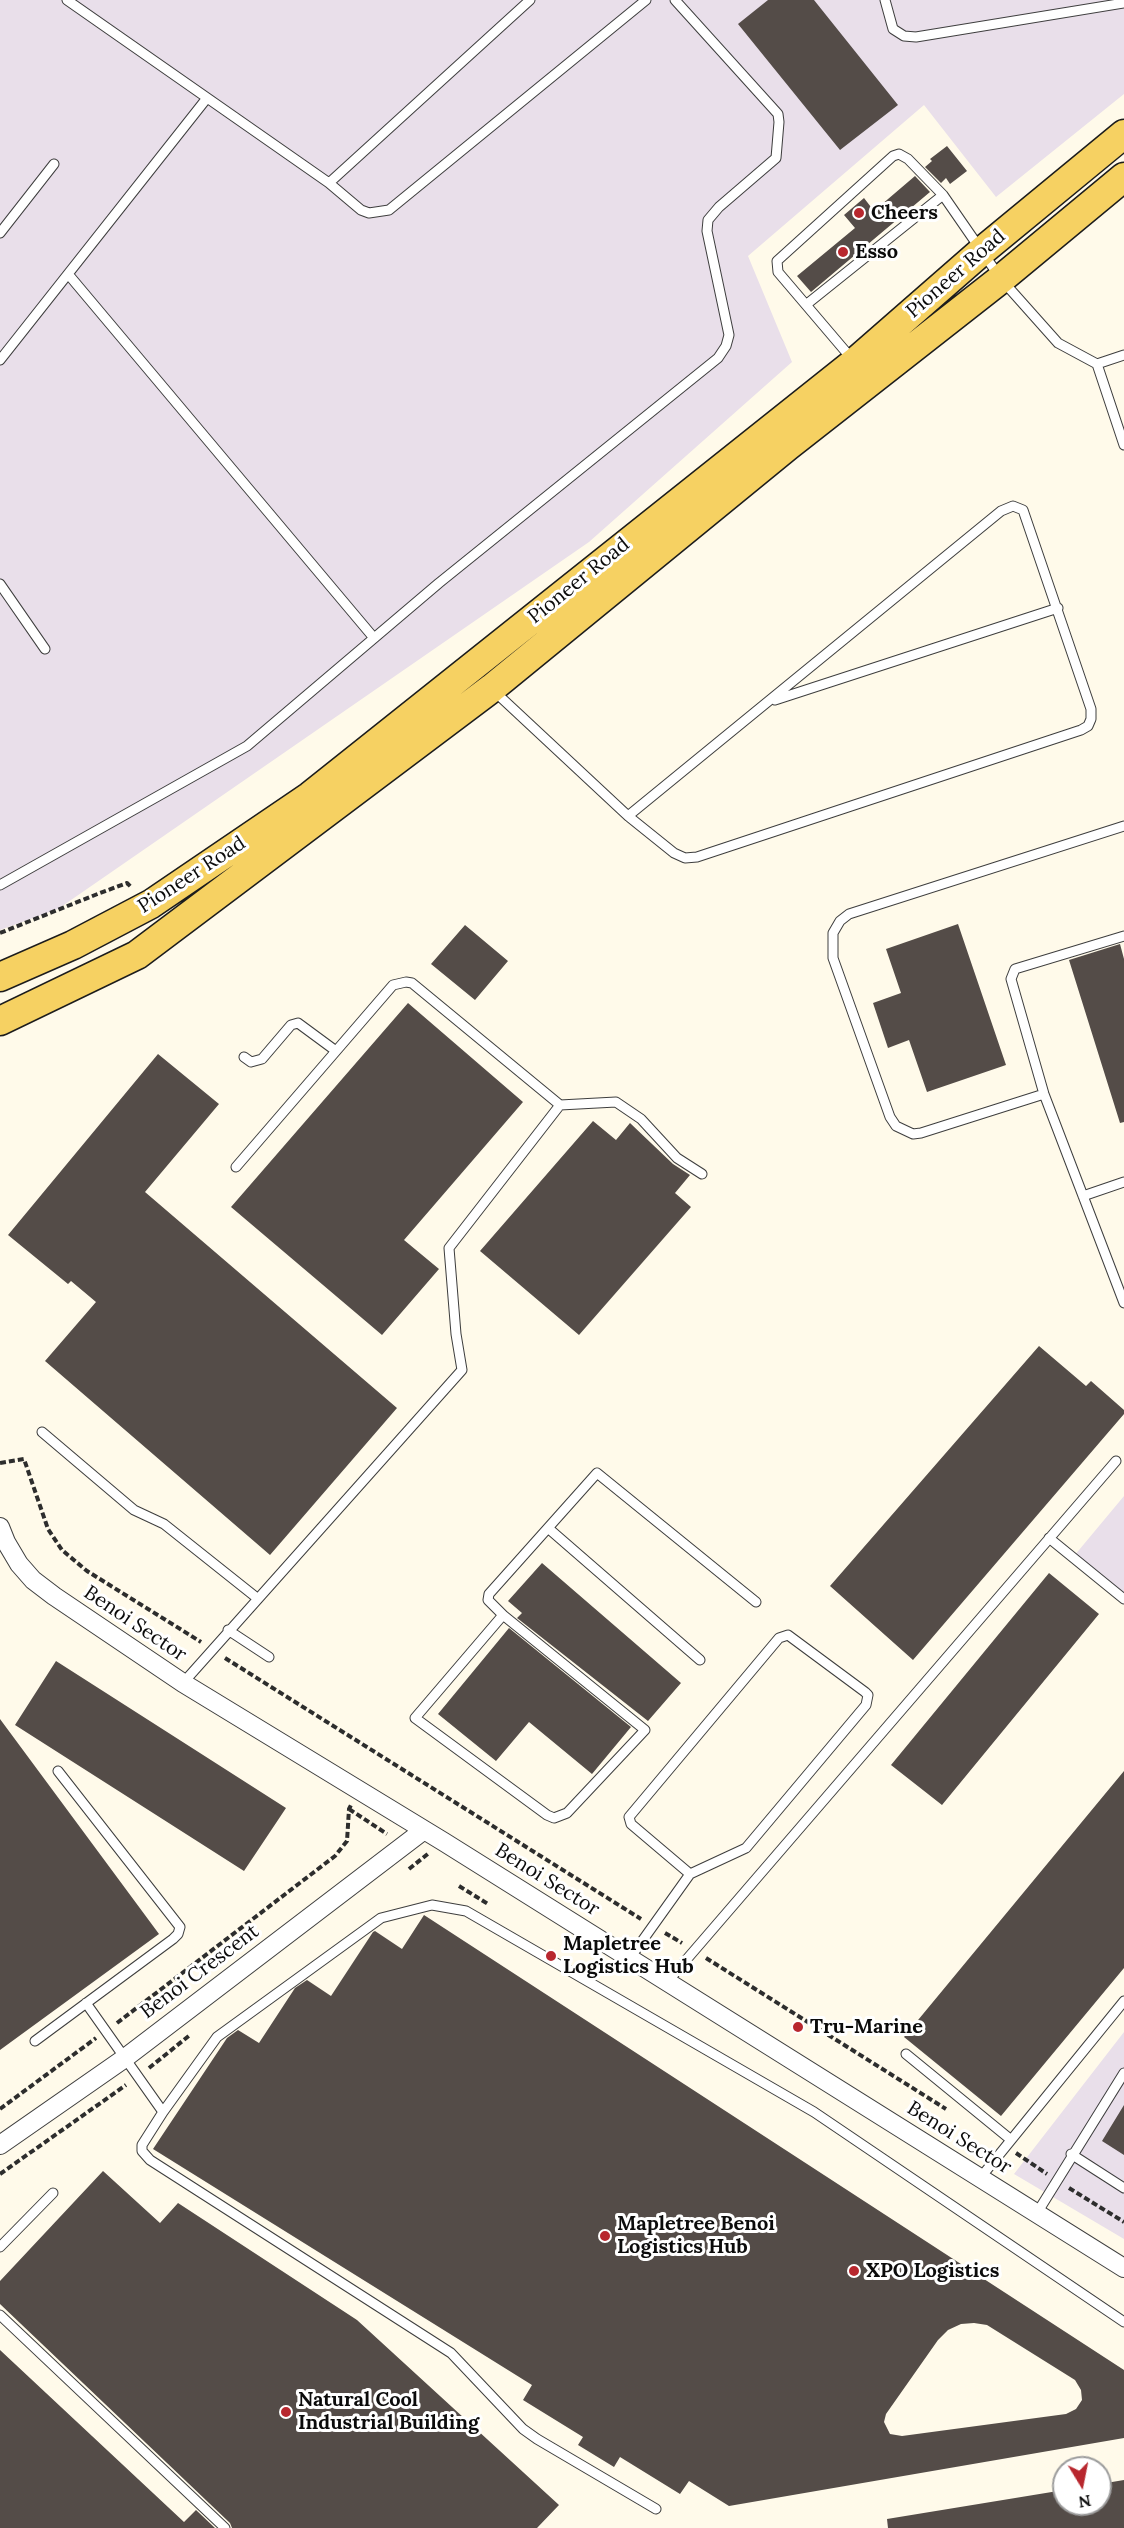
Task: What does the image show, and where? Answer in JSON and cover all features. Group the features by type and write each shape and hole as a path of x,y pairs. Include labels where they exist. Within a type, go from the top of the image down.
{"main road":[{"name":"Pioneer Road","path":"863,371 982,251 1124,134"},
{"name":"Pioneer Road","path":"0,1021 137,955 863,371 1001,279 1124,177"},
{"name":"Pioneer Road","path":"0,977 73,945 151,904 476,682"}],"street":[{"name":"Benoi Sector","path":"0,1527 19,1564 33,1580 183,1683 668,1981 1124,2268"},
{"name":"Benoi Crescent","path":"0,2145 125,2058 424,1830"}],"lane":[{"path":"67,0 329,183 361,210 380,213 389,210 646,0"},
{"path":"329,183 530,0"},
{"path":"0,885 247,746 439,583 718,358 726,346 729,335 707,231 708,220 719,207 776,158 780,122 778,114 675,0"},
{"path":"885,0 893,28 904,36 916,37 1124,3"},
{"path":"0,360 207,98"},
{"path":"863,371 778,272 777,261 893,156 899,154 908,159 943,195 1001,279 1058,343 1098,364 1124,445"},
{"path":"0,233 54,164"},
{"path":"807,304 943,195"},
{"path":"68,274 374,638"},
{"path":"1098,364 1124,355"},
{"path":"476,682 628,816 674,853 685,858 697,857 1082,730 1088,726 1092,719 1091,709 1028,518 1023,510 1012,506 1001,511 628,816"},
{"path":"0,584 45,648"},
{"path":"768,702 1058,608"},
{"path":"1044,1094 921,1133 913,1134 896,1126 890,1117 833,958 833,933 840,921 849,914 1124,826"},
{"path":"1124,936 1015,969 1011,974 1012,987 1044,1094 1124,1303"},
{"path":"236,1167 393,985 406,982 412,983 560,1105 616,1102 641,1119 677,1158 702,1174"},
{"path":"244,1057 251,1062 262,1059 291,1025 298,1023 336,1051"},
{"path":"183,1683 462,1370 456,1334 449,1248 560,1105"},
{"path":"1083,1196 1124,1182"},
{"path":"42,1432 134,1510 164,1524 257,1598"},
{"path":"668,1981 1116,1461"},
{"path":"503,1615 415,1718 547,1815 561,1817 645,1730 503,1615 488,1603 489,1594 597,1473 756,1602"},
{"path":"548,1528 700,1660"},
{"path":"1049,1538 1124,1599"},
{"path":"228,1630 269,1657"},
{"path":"630,1958 690,1874 746,1848 866,1705 868,1695 865,1692 788,1635 779,1638 629,1817 631,1824 690,1874"},
{"path":"35,2041 173,1939 180,1927 58,1771"},
{"path":"656,2509 523,2429 451,2354 142,2151 142,2145 163,2112 217,2037 381,1918 432,1905 466,1911 814,2112 1124,2322"},
{"path":"981,2177 1124,2001"},
{"path":"87,2003 163,2112"},
{"path":"906,2054 1010,2139"},
{"path":"1037,2213 1071,2154 1124,2073"},
{"path":"1071,2154 1124,2188"},
{"path":"0,2247 53,2193"},
{"path":"0,2315 225,2528"}],"path":[{"path":"0,933 127,883 151,904"},
{"path":"0,1462 24,1459 48,1529 62,1550 87,1571 948,2110"},
{"path":"0,2109 335,1856 347,1841 349,1809 361,1792"}],"shaded area":[{"path":"0,0 1124,0 1124,94 996,197 924,105 748,256 792,362 589,542 58,909 0,930"},
{"path":"1124,1496 1124,1602 1074,1556"},
{"path":"1124,2032 1124,2239 1014,2174"}],"building":[{"path":"768,0 814,0 898,105 840,150 738,24"},
{"path":"947,146 967,171 950,184 946,178 941,183 925,167 932,161 930,159"},
{"name":"Esso","path":"915,176 930,192 811,292 797,276 855,228 844,215 864,198 874,211"},
{"path":"958,924 1006,1065 927,1092 909,1040 888,1048 873,1003 901,993 886,949"},
{"path":"465,925 508,961 475,1000 431,964"},
{"path":"1120,944 1124,959 1124,1122 1120,1123 1069,960"},
{"path":"408,1003 523,1102 404,1240 439,1269 382,1335 231,1207"},
{"path":"158,1054 219,1104 145,1192 397,1408 270,1555 45,1361 96,1302 71,1281 68,1284 8,1235"},
{"path":"593,1121 616,1140 630,1123 673,1164 690,1175 675,1193 691,1207 579,1335 480,1251"},
{"path":"1039,1346 1086,1386 1091,1381 1124,1410 1124,1414 913,1660 830,1586"},
{"path":"542,1563 681,1683 648,1721 517,1618 522,1613 508,1601"},
{"path":"1049,1573 1099,1614 942,1805 891,1765"},
{"path":"509,1628 631,1727 592,1774 529,1722 496,1761 438,1714"},
{"path":"56,1661 286,1808 244,1871 15,1725"},
{"path":"0,1719 159,1934 0,2050"},
{"path":"1124,1771 1124,1968 1001,2116 904,2037"},
{"name":"Mapletree Benoi Logistics Hub","path":"424,1915 1124,2370 1124,2438 729,2506 689,2481 680,2494 620,2457 614,2467 578,2445 583,2437 523,2400 532,2385 153,2149 227,2038 238,2030 259,2043 295,1988 307,1980 331,1996 373,1932 375,1931 402,1949","holes":["961,2324 987,2325 1075,2380 1081,2390 1082,2400 1076,2409 1066,2414 902,2436 890,2434 884,2422 886,2414 938,2340 948,2330"]},
{"path":"1124,2105 1124,2155 1102,2141"},
{"name":"Natural Cool Industrial Building","path":"103,2171 160,2223 178,2203 357,2320 559,2505 537,2528 232,2528 230,2523 0,2304 0,2281"},
{"path":"0,2350 184,2522 196,2510 215,2528 0,2528"},
{"path":"1124,2480 1124,2528 888,2528 887,2519 1052,2492 1052,2516 1112,2516 1112,2482"}],"place":[{"name":"Cheers","path":"859,213"},
{"name":"Esso","path":"843,252"},
{"name":"Mapletree Logistics Hub","path":"551,1956"},
{"name":"Tru-Marine","path":"798,2027"},
{"name":"Mapletree Benoi Logistics Hub","path":"605,2236"},
{"name":"XPO Logistics","path":"854,2271"},
{"name":"Natural Cool Industrial Building","path":"286,2412"}]}
